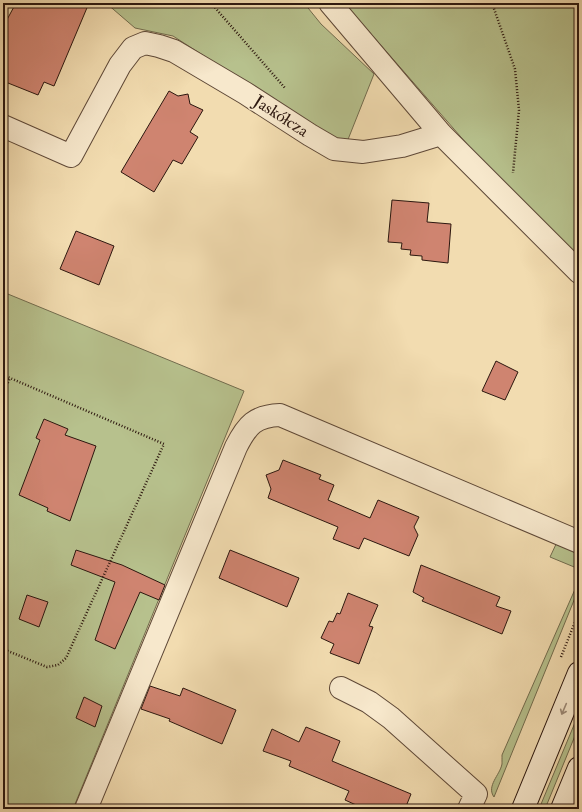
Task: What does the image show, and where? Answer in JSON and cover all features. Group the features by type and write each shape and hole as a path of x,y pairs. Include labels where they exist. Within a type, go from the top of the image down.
{"street":[{"path":"330,3 441,134 579,272"},
{"name":"Jaskółcza","path":"3,126 71,156 120,65 133,48 145,43 174,51 245,93 334,149 363,152 402,146 441,134"},
{"path":"86,809 236,446 245,429 255,421 268,416 280,415 579,542"},
{"path":"523,809 579,673"},
{"path":"341,688 369,702 391,718 476,794 469,809"},
{"path":"562,809 579,768"}],"path":[{"path":"211,3 286,89"},
{"path":"492,3 515,69 519,110 510,203"},
{"path":"3,375 164,444 66,658 58,665 48,667 3,649"},
{"path":"3,394 10,378"}],"green space":[{"path":"106,3 304,3 321,24 374,74 347,142 338,142 173,36 135,28"},
{"path":"344,3 579,3 579,257 474,152"},
{"path":"3,292 244,391 73,809 3,809"},
{"path":"558,540 579,550 579,569 550,557"},
{"path":"576,587 579,588 494,797 492,793 492,785 501,768 502,755"},
{"path":"579,713 579,726 545,809 539,809"}],"building":[{"path":"16,3 89,3 54,86 44,82 38,95 3,81 3,27"},
{"path":"169,91 178,96 188,94 190,104 203,110 190,132 198,137 182,164 173,160 154,192 121,172"},
{"path":"392,200 429,203 427,222 451,224 448,263 422,260 422,256 410,255 411,250 401,249 402,243 388,242"},
{"path":"76,231 114,246 99,285 60,269"},
{"path":"496,361 518,372 505,400 482,391"},
{"path":"44,419 68,429 65,435 96,446 70,521 47,511 48,508 19,495 40,440 36,438"},
{"path":"283,460 321,475 319,479 334,485 328,500 370,518 378,500 419,517 414,527 418,535 409,556 364,538 359,549 333,539 338,527 268,498 271,489 266,475 279,470"},
{"path":"76,550 122,565 165,585 159,600 140,592 115,649 95,640 115,582 71,565"},
{"path":"230,550 299,578 287,607 219,578"},
{"path":"421,565 500,597 496,606 511,611 502,634 422,601 424,598 413,592"},
{"path":"348,593 378,605 369,626 373,627 359,664 330,653 334,644 321,638 329,621 333,622 337,613 340,614"},
{"path":"27,595 48,602 39,627 19,619"},
{"path":"150,686 180,696 183,688 236,710 222,744 169,721 170,719 141,709"},
{"path":"84,697 102,706 95,727 76,718"},
{"path":"306,727 340,741 332,761 411,794 405,809 365,809 345,800 349,791 289,766 291,761 263,751 272,729 299,742"}]}
